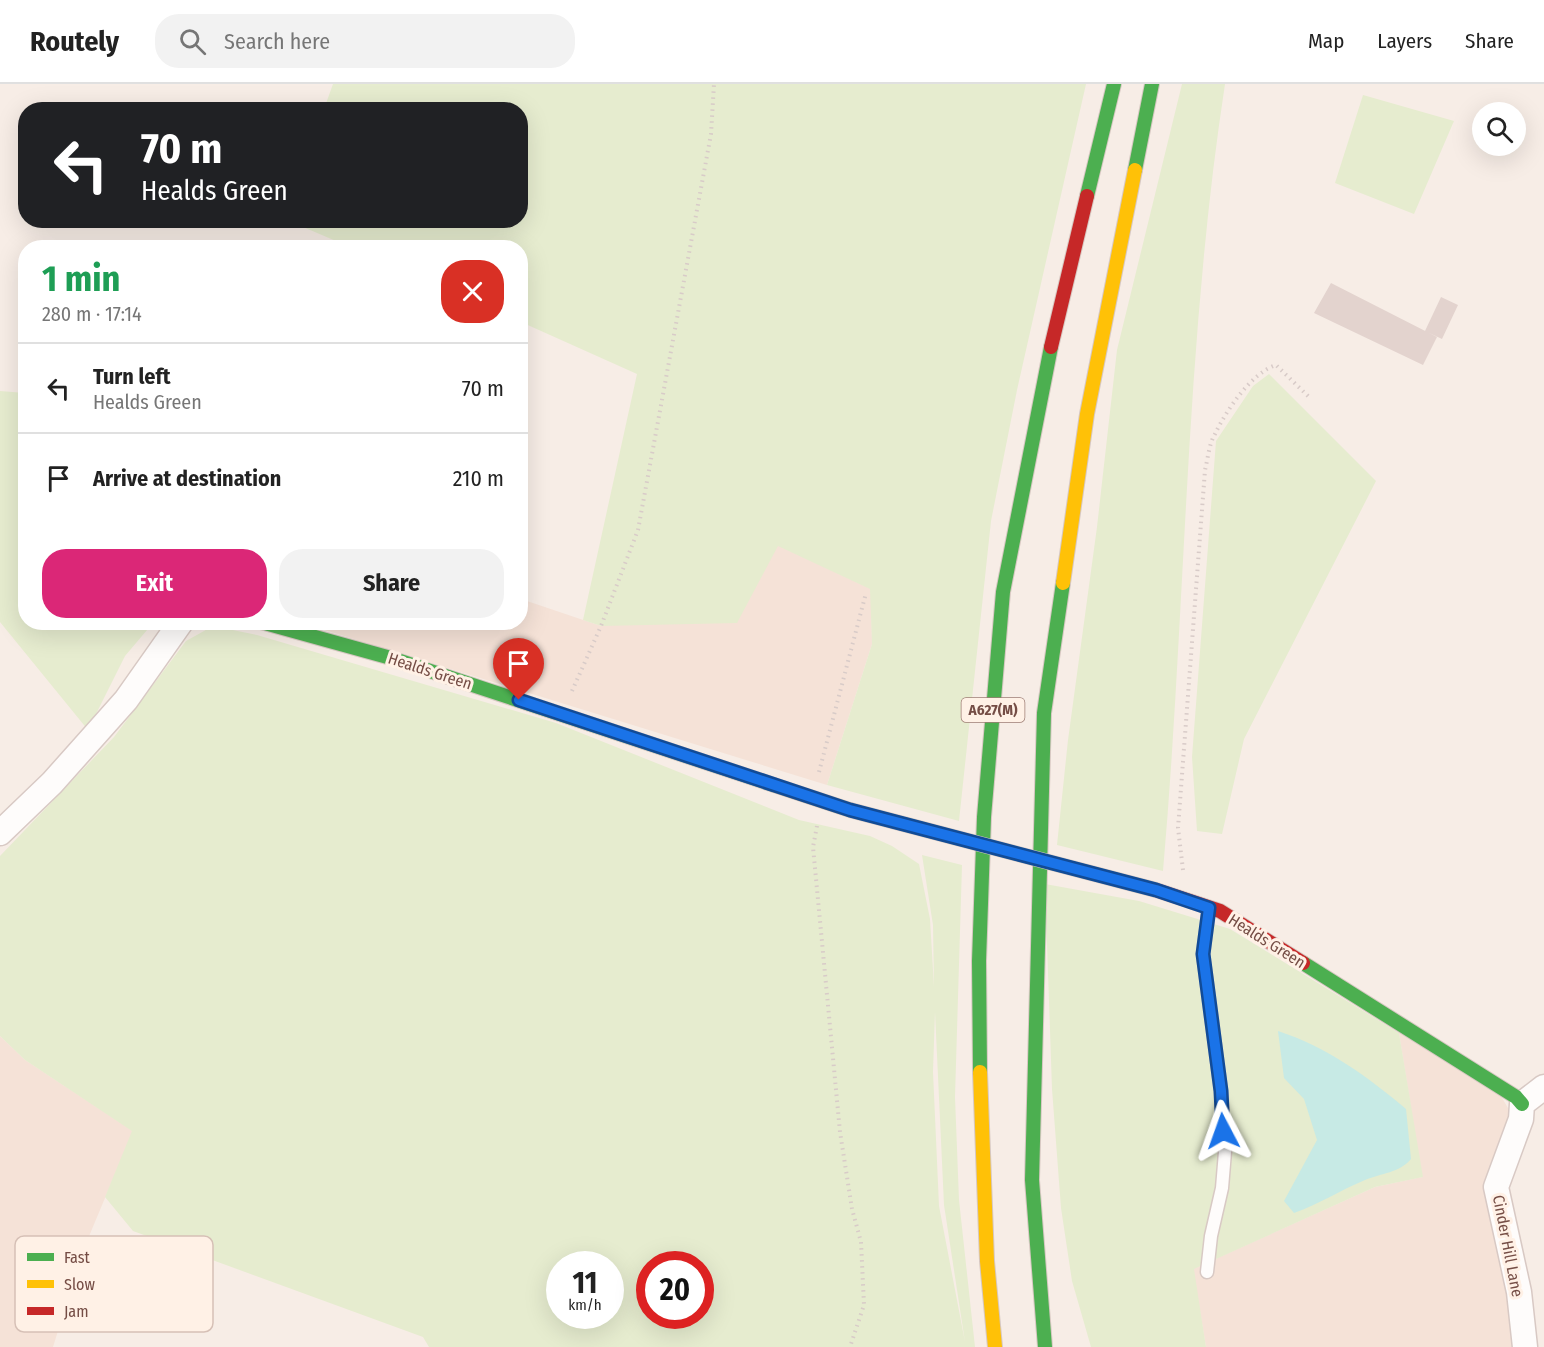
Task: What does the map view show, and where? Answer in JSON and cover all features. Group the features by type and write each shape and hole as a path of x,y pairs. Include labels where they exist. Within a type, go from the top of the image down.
{"main road":[{"name":"A627(M)","path":"995,1347 987,1261 980,1115 979,961 984,817 1004,591 1053,335 1114,84"},
{"name":"A627(M)","path":"1045,1347 1032,1180 1044,713 1088,414 1152,84"},
{"name":"Healds Green","path":"290,630 391,658 850,810 1156,890 1220,911 1516,1097 1522,1104"}],"street":[{"path":"0,833 52,783 126,700 175,630"},
{"path":"1522,1104 1544,1087"},
{"name":"Cinder Hill Lane","path":"1522,1104 1521,1119 1496,1188 1519,1292 1525,1347"}],"lane":[{"path":"1207,1272 1211,1236 1222,1188 1224,1152 1221,1091 1203,954 1209,908"}],"path":[{"path":"562,715 601,626 638,530 711,134 714,84"},
{"path":"1187,900 1178,828 1205,470 1214,435 1248,383 1270,367 1276,365 1308,396"},
{"path":"812,798 866,593"},
{"path":"819,818 813,847 839,1120 852,1209 861,1242 864,1305 850,1347"}],"shaded area":[{"path":"778,545 871,589 872,644 827,785 325,630 528,630 528,601 601,626"},
{"path":"1399,1033 1498,1091 1515,1120 1493,1183 1514,1347 1206,1347 1193,1269 1375,1187 1422,1177"},
{"path":"0,1036 25,1060 133,1131 89,1236 15,1236 15,1332 58,1332 53,1347 0,1347"}],"green space":[{"path":"333,84 1086,84 1017,390 991,521 959,821 827,785 872,644 870,589 778,546 737,623 601,626 583,620 637,374 528,325 528,240 334,240 305,228 528,228 528,102 327,102"},
{"path":"1182,84 1225,84 1212,182 1194,378 1171,773 1163,871 1057,845 1117,350"},
{"path":"1363,95 1454,121 1414,214 1335,183"},
{"path":"1269,374 1376,481 1244,739 1222,834 1197,831 1192,757 1216,441 1253,386"},
{"path":"0,391 18,392 18,630 147,630 125,656 88,730 0,622"},
{"path":"206,630 233,630 257,635 556,723 799,820 870,836 892,846 919,864 930,919 934,987 933,925 922,855 962,865 955,1097 959,1200 975,1347 429,1347 423,1337 213,1260 213,1236 147,1236 133,1231 105,1197 132,1131 25,1060 0,1036 0,856 114,737 186,641","holes":["935,1012 944,1205 965,1342 939,1206 933,1072"]},
{"path":"1045,884 1139,901 1230,929 1399,1033 1423,1177 1375,1187 1194,1269 1206,1347 1091,1347 1072,1281 1061,1208 1052,1089"}],"water":[{"path":"1278,1031 1330,1054 1376,1085 1406,1109 1411,1159 1406,1164 1294,1213 1284,1201 1317,1140 1304,1099 1284,1078"}],"building":[{"path":"1331,283 1437,337 1423,365 1314,313"},
{"path":"1441,297 1458,305 1442,339 1425,331"}],"traffic: fast":[{"path":"1087,196 1114,84"},
{"path":"1135,170 1152,84"},
{"path":"980,1072 979,961 984,817 1003,592 1051,347"},
{"path":"1045,1347 1032,1180 1044,713 1063,583"},
{"path":"290,630 391,658 774,785"},
{"path":"850,810 1156,890"},
{"path":"1303,963 1516,1097 1522,1104"}],"traffic: slow":[{"path":"1063,583 1087,414 1135,170"},
{"path":"774,785 850,810"},
{"path":"980,1072 987,1261 995,1347"}],"traffic: jam":[{"path":"1051,347 1087,196"},
{"path":"1156,890 1220,911 1303,963"}],"route":[{"path":"519,700 850,810 1156,890 1209,908 1203,954 1221,1091 1223,1131"}]}
